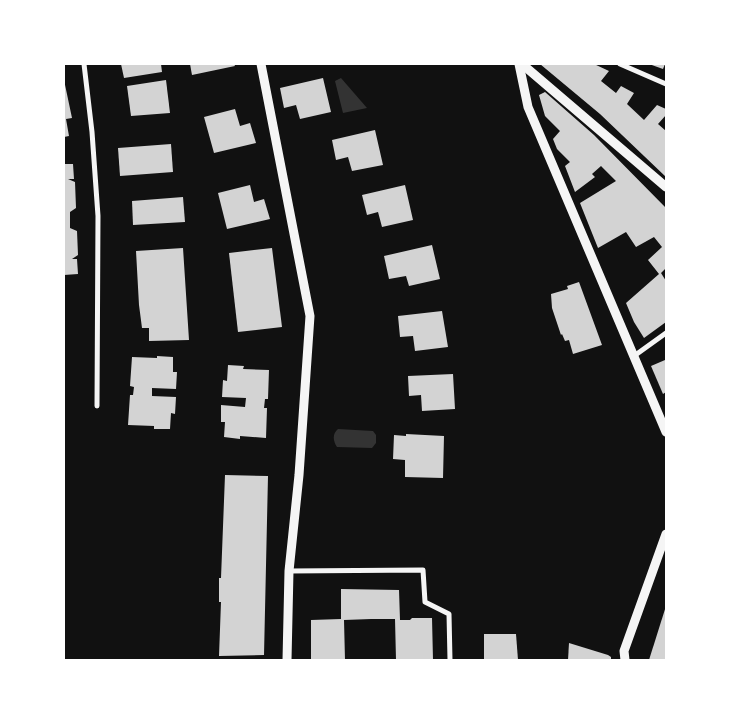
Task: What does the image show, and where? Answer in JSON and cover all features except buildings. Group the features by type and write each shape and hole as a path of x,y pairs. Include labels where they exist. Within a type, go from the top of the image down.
{"street":[{"path":"84,64 92,132 98,216 97,406"},
{"path":"261,64 310,316 300,475 289,571 287,660"},
{"path":"521,64 666,187"},
{"path":"521,64 528,107 666,432"},
{"path":"620,64 666,84"},
{"path":"634,356 666,333"},
{"path":"624,660 624,651 666,534"},
{"path":"289,571 423,570 425,602 448,614 450,660"}],"shaded area":[{"path":"341,78 367,108 343,113 335,81"},
{"path":"338,429 373,431 376,435 376,443 372,448 337,447 334,438"}]}
